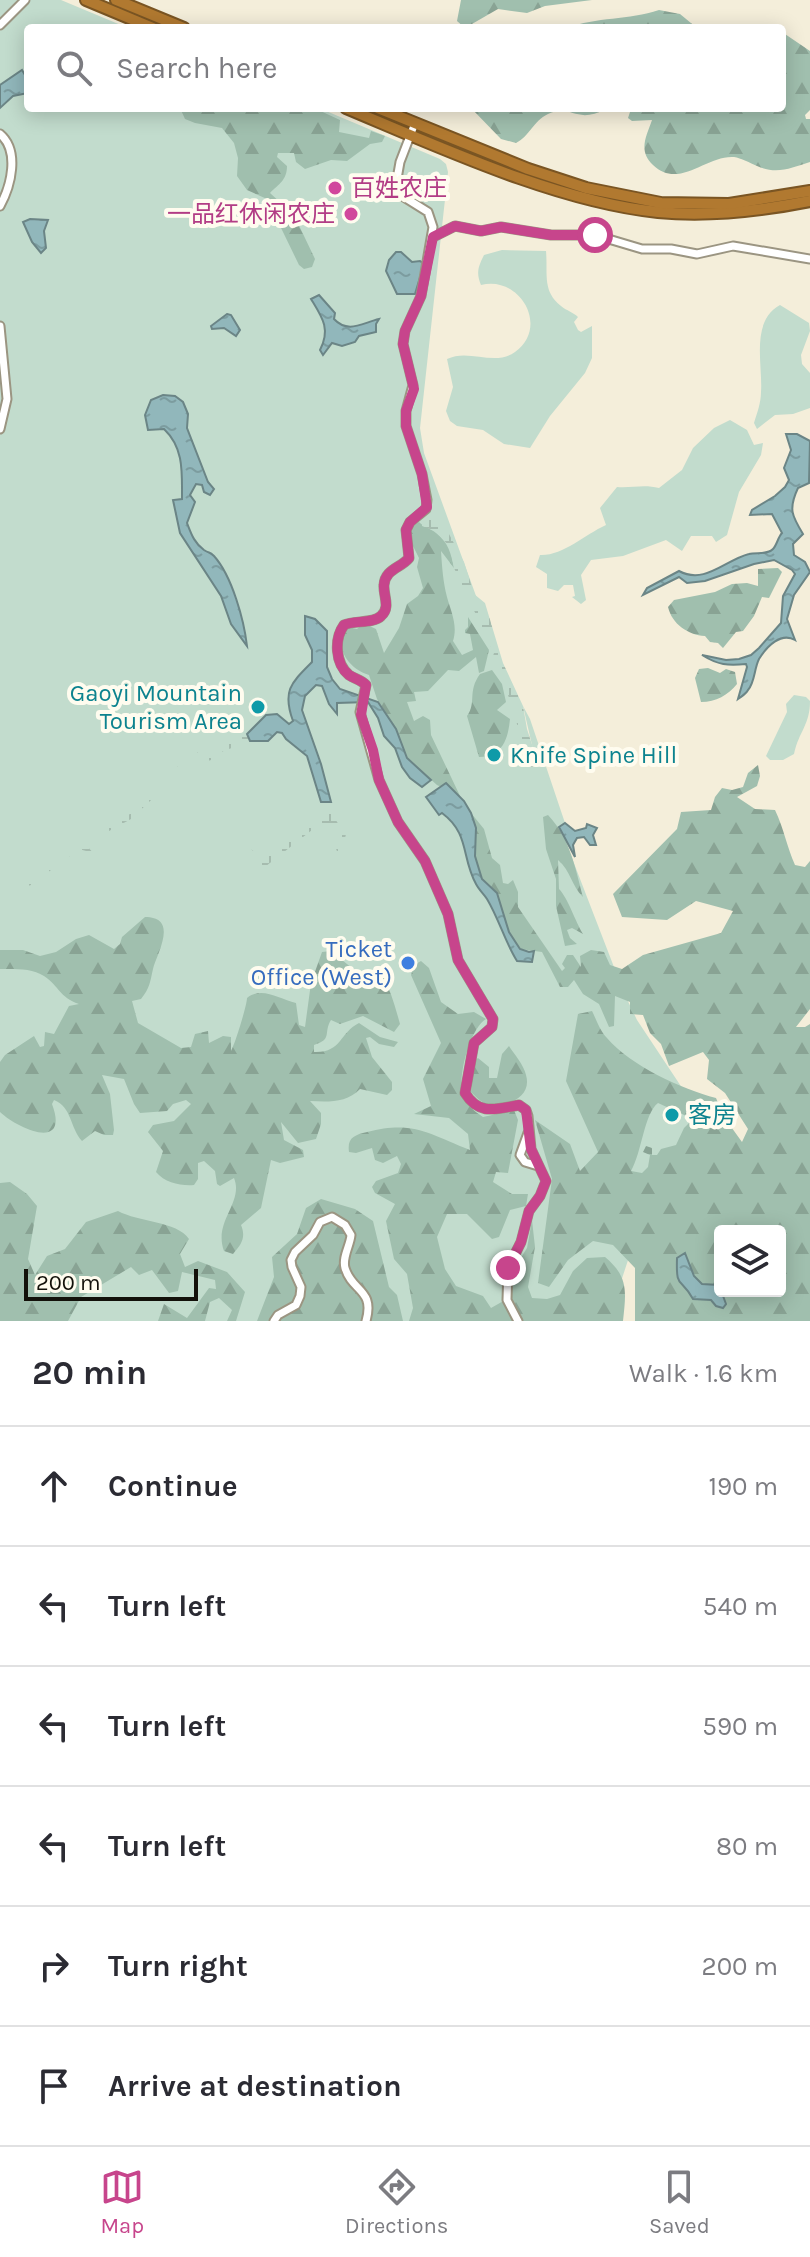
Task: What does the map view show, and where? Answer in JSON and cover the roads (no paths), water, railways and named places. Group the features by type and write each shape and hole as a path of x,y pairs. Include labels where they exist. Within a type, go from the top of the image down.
{"highway":[{"path":"86,0 143,24"},
{"path":"116,0 174,24"},
{"path":"355,112 526,179 585,198 658,212 728,214 810,201"},
{"path":"388,112 528,169 586,188 661,203 729,204 810,191"}],"street":[{"path":"0,25 25,0"},
{"path":"415,123 397,179 406,200 430,216 433,237 421,296 405,331 403,344 414,389 406,411 406,426 422,474 427,507 410,522 406,530 409,558 386,577 383,614 374,620 344,625 339,632 338,652 347,673 366,685 361,715 379,780 398,822 425,861 448,914 458,960 493,1019 492,1027 474,1043 465,1093 483,1110 523,1107 530,1129 520,1155 525,1162 538,1166 546,1181 529,1211 521,1242 508,1268 507,1300 519,1319"},
{"path":"0,134 5,138 12,159 7,194 0,206"},
{"path":"433,237 455,226 481,231 501,227 551,235 595,235 642,249 671,249 697,254 733,246 810,259"},
{"path":"0,326 7,399 0,429"},
{"path":"274,1321 278,1315 296,1305 300,1296 301,1287 291,1260 295,1252 313,1235 320,1222 332,1217 345,1225 351,1235 344,1264 347,1274 368,1299 366,1321"}],"water":[{"path":"22,70 24,73 24,94 13,96 0,108 0,85"},
{"path":"30,219 48,220 44,231 46,248 41,253 23,222"},
{"path":"396,252 401,252 412,262 424,264 415,294 397,294 386,271 389,260"},
{"path":"319,295 335,313 334,319 339,323 350,327 379,319 376,332 359,336 355,342 342,346 332,343 323,355 320,350 325,336 324,323 311,299"},
{"path":"227,314 231,315 240,330 236,336 224,328 212,329 211,326"},
{"path":"163,395 175,396 183,402 188,414 187,428 208,482 214,489 210,495 204,492 202,485 196,484 190,495 195,502 187,523 193,538 214,556 232,586 247,646 231,624 221,596 180,533 173,500 182,499 182,470 178,452 164,429 148,430 145,415 151,400"},
{"path":"786,434 797,434 810,441 809,483 798,488 792,507 803,534 793,544 794,555 805,562 810,572 794,595 787,619 795,640 780,639 766,649 759,659 750,687 738,699 746,664 723,664 702,655 739,659 759,648 781,623 783,596 795,574 792,570 774,560 705,581 687,583 679,577 643,595 647,588 679,571 698,575 740,557 773,549 782,533 772,514 750,515 752,510 775,496 789,480 784,468 791,450"},
{"path":"305,616 315,619 327,631 327,667 332,679 340,689 378,702 396,729 407,758 431,780 422,787 402,767 395,748 384,736 368,702 337,703 337,714 322,686 316,685 305,696 302,710 331,802 321,802 307,756 282,733 277,732 268,741 250,741 247,734 266,715 277,714 289,724 293,721 288,702 290,688 312,662 312,650 305,635"},
{"path":"446,783 471,813 476,828 475,856 482,879 497,893 509,932 520,949 534,951 532,962 517,961 486,897 471,874 457,829 442,813 439,815 426,797"},
{"path":"565,823 575,831 586,828 587,824 597,828 593,835 596,845 590,845 584,837 577,838 573,845 575,857 559,827"},
{"path":"685,1253 694,1276 702,1284 714,1285 714,1297 723,1297 726,1304 723,1308 711,1300 693,1299 677,1275 677,1258"}],"place":[{"name":"百姓农庄","path":"335,188"},
{"name":"一品红休闲农庄","path":"351,214"},
{"name":"Gaoyi Mountain Tourism Area","path":"258,707"},
{"name":"Knife Spine Hill","path":"494,755"},
{"name":"Ticket Office (West)","path":"408,963"},
{"name":"客房","path":"672,1115"}]}
